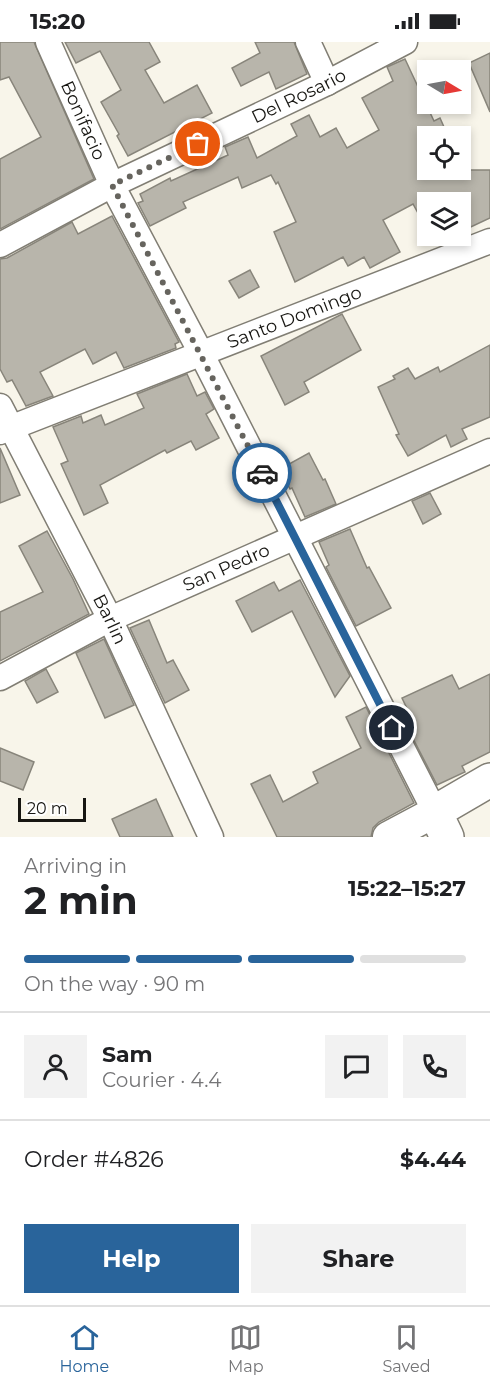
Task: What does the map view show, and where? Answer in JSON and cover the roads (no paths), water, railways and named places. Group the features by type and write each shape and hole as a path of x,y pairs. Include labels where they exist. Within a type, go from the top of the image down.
{"main road":[{"path":"441,825 490,780"}],"street":[{"name":"Bonifacio","path":"48,42 112,185 202,355 441,825"},
{"path":"308,42 327,83"},
{"name":"Del Rosario","path":"0,245 112,185 327,83 405,42"},
{"name":"Santo Domingo","path":"5,430 490,241"},
{"name":"Barlin","path":"0,406 5,430 110,619 211,837"},
{"name":"San Pedro","path":"0,678 110,619 490,451"},
{"path":"388,837 441,825"}]}
